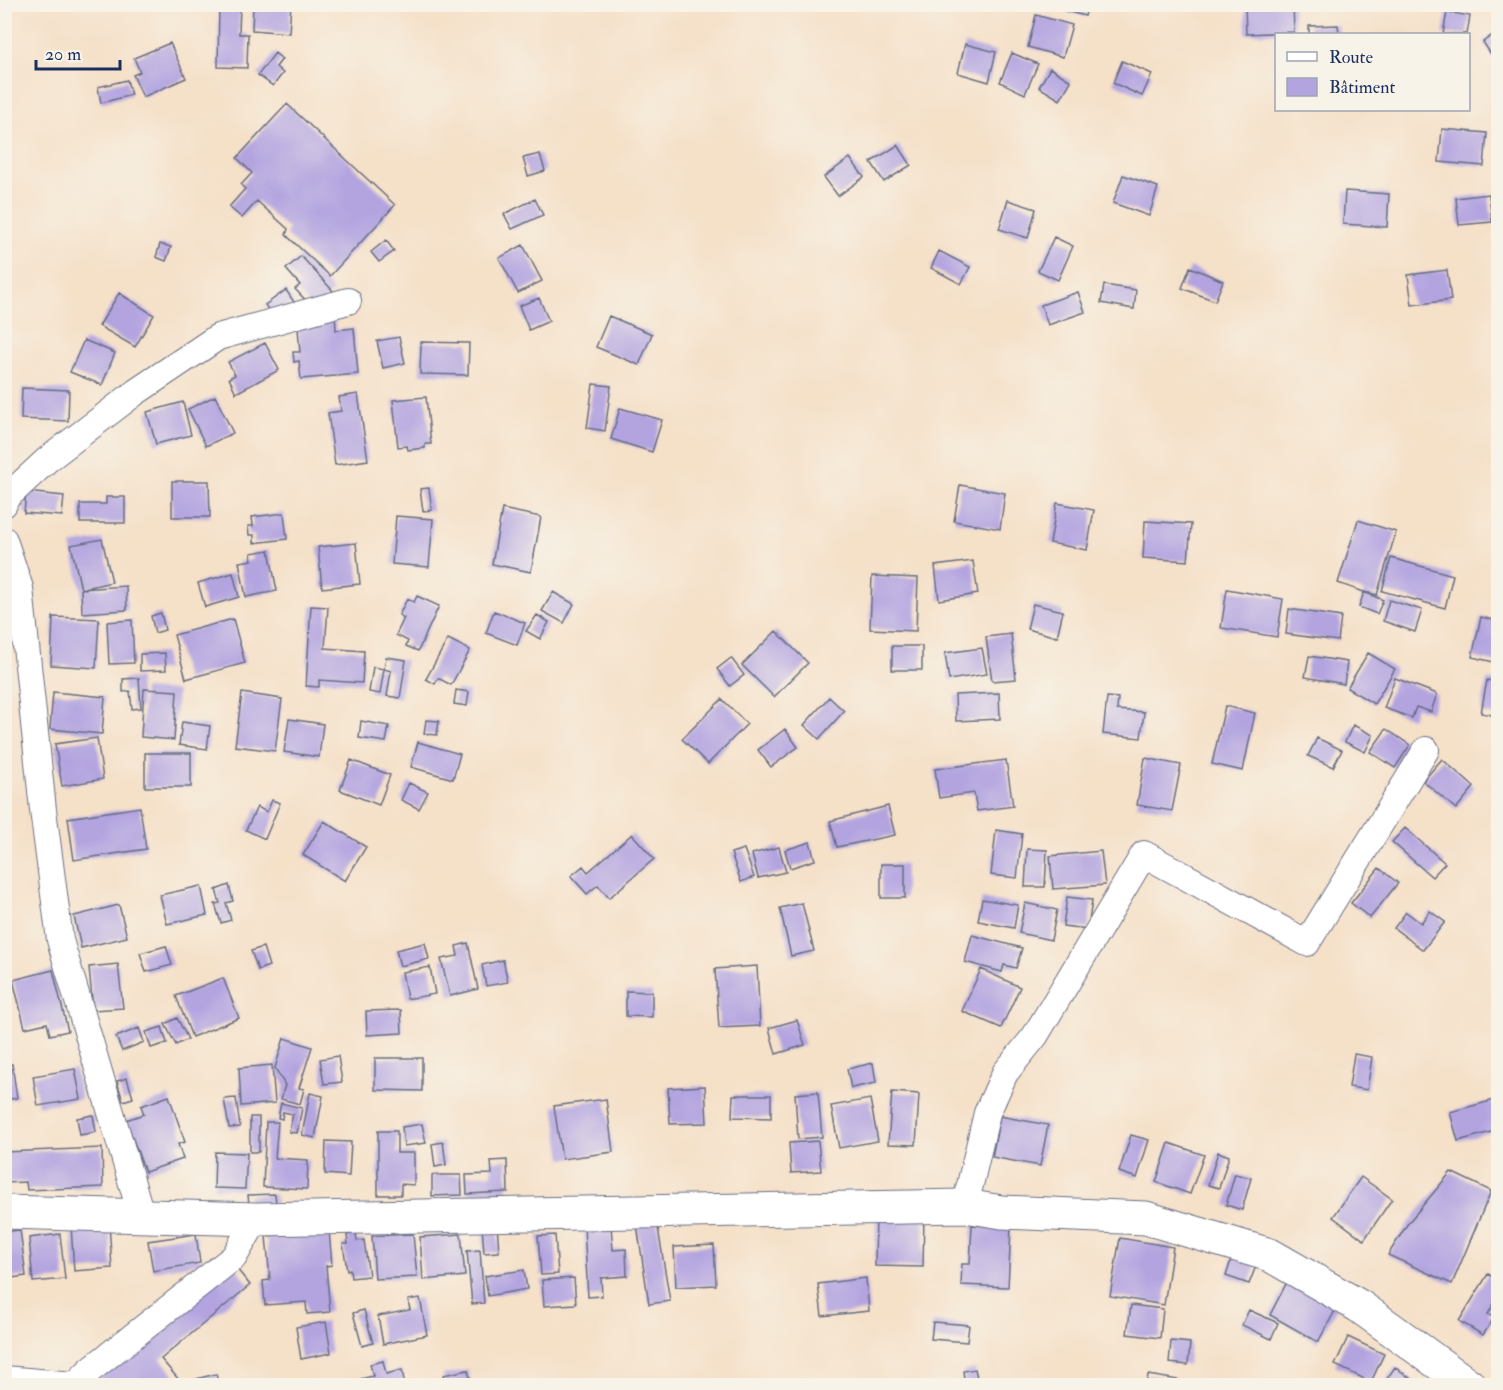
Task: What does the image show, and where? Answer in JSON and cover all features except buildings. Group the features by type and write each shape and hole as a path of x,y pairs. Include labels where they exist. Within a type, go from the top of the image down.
{"street":[{"path":"4,504 5,499 47,460 136,392 218,338 348,301"},
{"path":"4,540 20,588 43,810 60,940 141,1214"},
{"path":"965,1206 987,1113 1005,1073 1035,1036 1144,854 1308,943 1426,750"},
{"path":"4,1212 141,1214 256,1219 965,1206 1002,1212 1146,1218 1270,1255 1359,1306 1470,1386"},
{"path":"4,1379 74,1385 234,1257 256,1219"}]}
